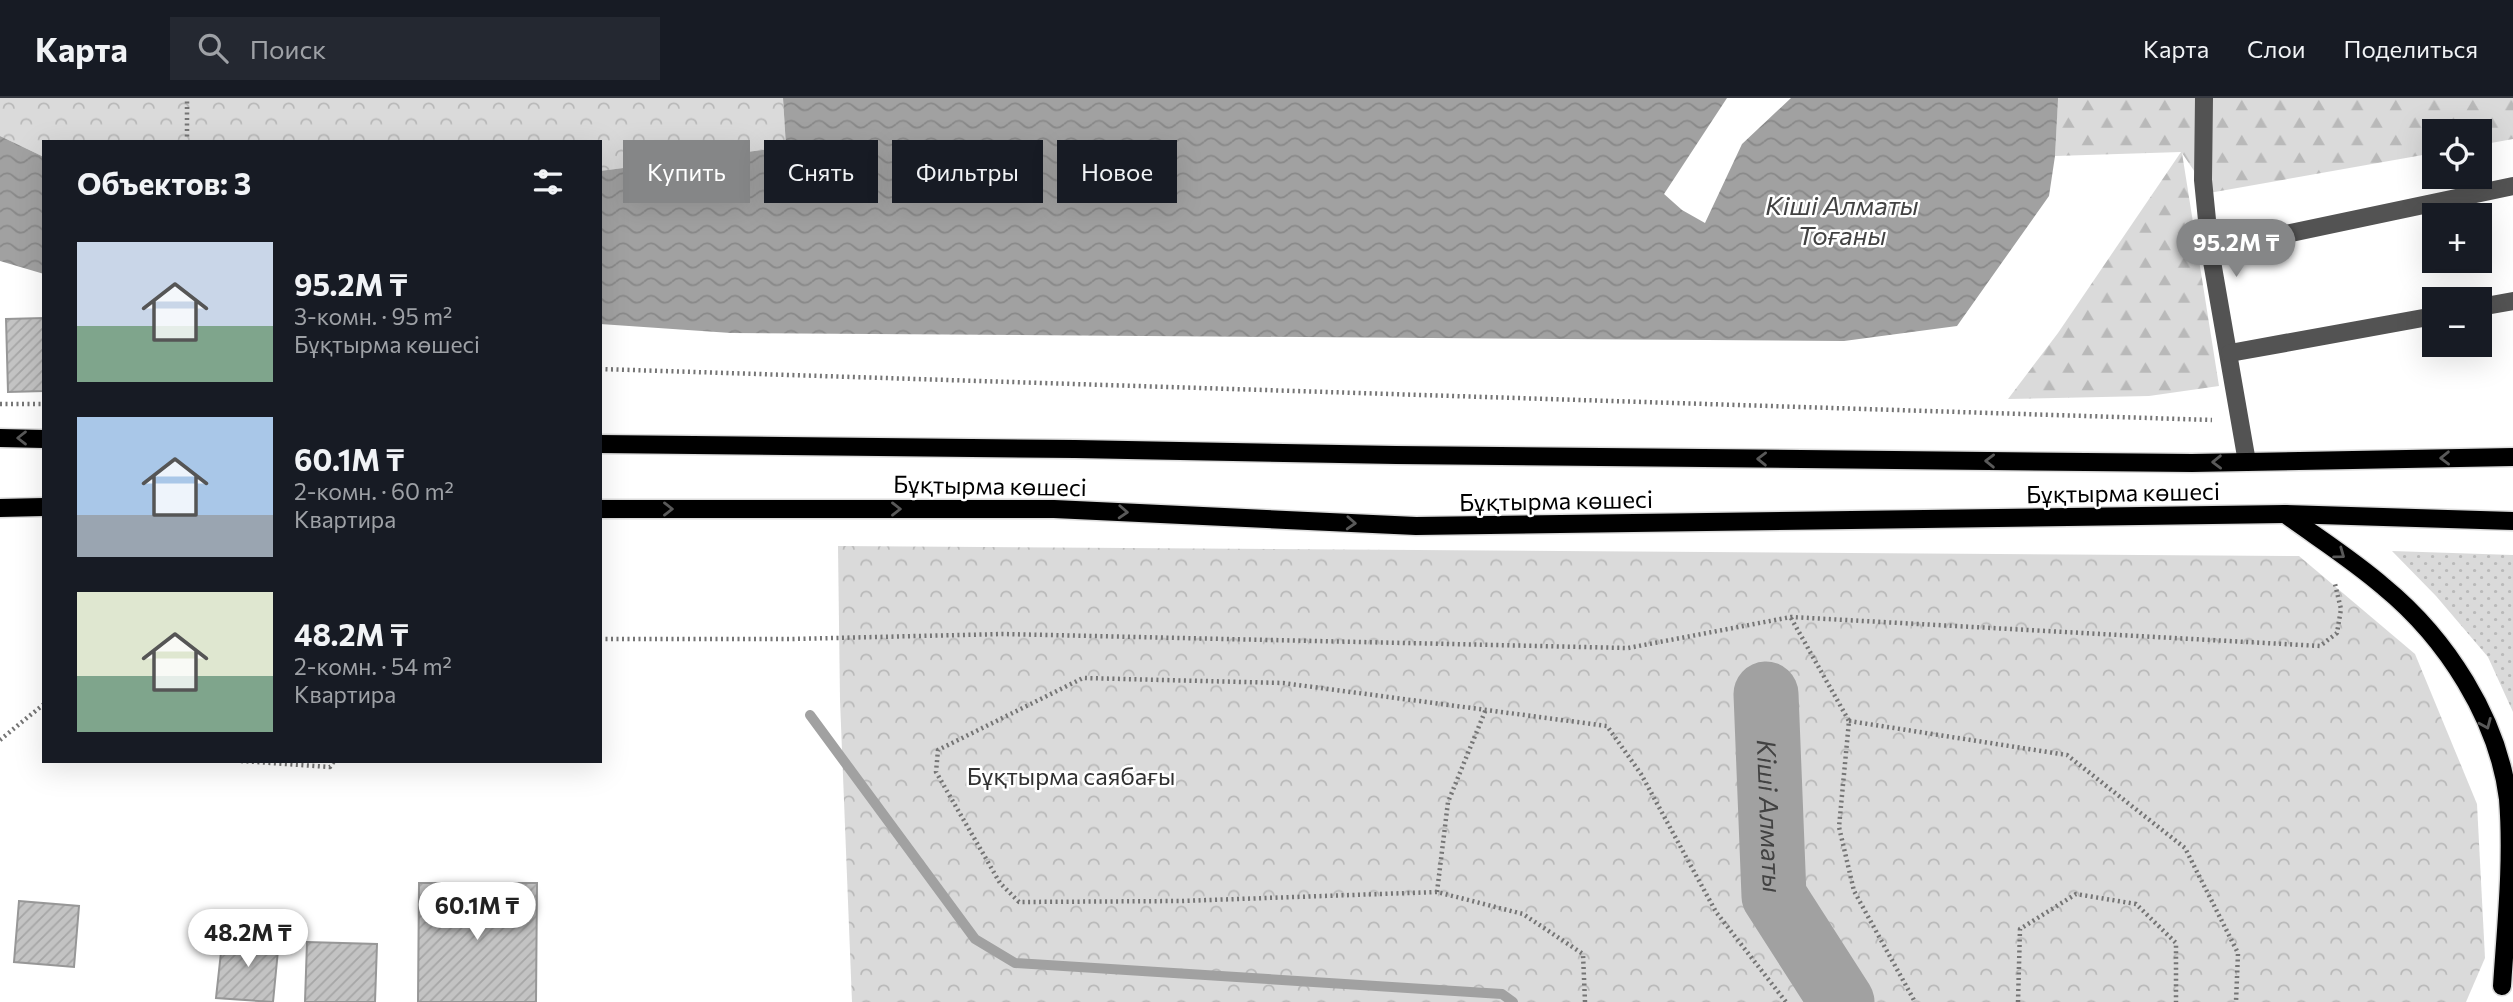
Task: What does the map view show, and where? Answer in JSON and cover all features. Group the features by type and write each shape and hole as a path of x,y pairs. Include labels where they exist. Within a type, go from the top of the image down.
{"main road":[{"path":"0,438 42,439"},
{"name":"Бұқтырма көшесі","path":"602,444 1089,449 1424,456 2247,462 2513,457"},
{"path":"0,508 42,508"},
{"name":"Бұқтырма көшесі","path":"602,509 1054,509 1416,526 2285,514 2513,521"},
{"path":"2285,514 2385,587 2442,644 2471,689 2494,742 2508,797 2511,843 2498,994"},
{"path":"2498,994 2513,969"}],"street":[{"path":"2204,98 2203,180 2210,250 2247,462"},
{"path":"2210,250 2513,186"},
{"path":"2492,305 2513,301"},
{"path":"2230,353 2422,318"}],"path":[{"path":"187,98 187,140"},
{"path":"602,369 2241,421"},
{"path":"0,404 42,404"},
{"path":"602,639 791,639 1003,634 1628,649 1791,617 2320,646 2337,633 2341,609 2333,575"},
{"path":"1791,617 1849,722 1839,827 1854,891 1913,1001"},
{"path":"1585,1002 1583,954 1523,914 1437,892 1181,901 1018,902 1000,883 936,772 938,750 1083,678 1283,683 1606,726 1641,774 1716,912 1786,1002"},
{"path":"0,740 42,707"},
{"path":"1437,892 1448,802 1486,708"},
{"path":"1849,722 2067,755 2185,848 2238,953 2236,1002"},
{"path":"270,763 330,767 333,763"},
{"path":"2018,1002 2020,929 2076,894 2136,904 2176,943 2176,1002"}],"green space":[{"path":"0,98 783,98 786,140 764,140 764,150 750,152 750,140 623,140 623,168 602,171 602,140 42,140 42,156 0,136"},
{"path":"2058,98 2513,98 2513,139 2492,143 2492,119 2422,119 2422,155 2209,193 2182,153 2219,386 2149,396 2008,399 2058,333 2181,152 2055,156"},
{"name":"Бұқтырма саябағы","path":"838,546 2299,556 2415,654 2477,804 2485,958 2466,1002 852,1002 840,700"},
{"path":"2392,551 2513,555 2513,712 2488,657 2436,596"}],"water":[{"name":"Кіші Алматы Тоғаны","path":"783,98 1727,98 1664,194 1682,210 1705,223 1742,144 1791,98 2058,98 2055,156 2049,196 1957,326 1844,341 731,333 602,324 602,171 623,168 623,203 750,203 750,152 764,150 764,203 878,203 878,140 786,140"},
{"path":"0,136 42,156 42,273 0,261"}],"building":[{"path":"42,318 42,391 8,392 6,319"},
{"path":"419,883 537,883 536,1002 418,1002"},
{"path":"19,901 79,906 74,967 14,962"},
{"path":"223,934 279,940 273,1002 216,998"},
{"path":"307,942 377,944 375,1002 305,1002"}],"waterway":[{"name":"Кіші Алматы","path":"1766,694 1774,896 1842,1002"},
{"path":"810,715 975,939 1015,963 1502,994 1513,1002"}]}
